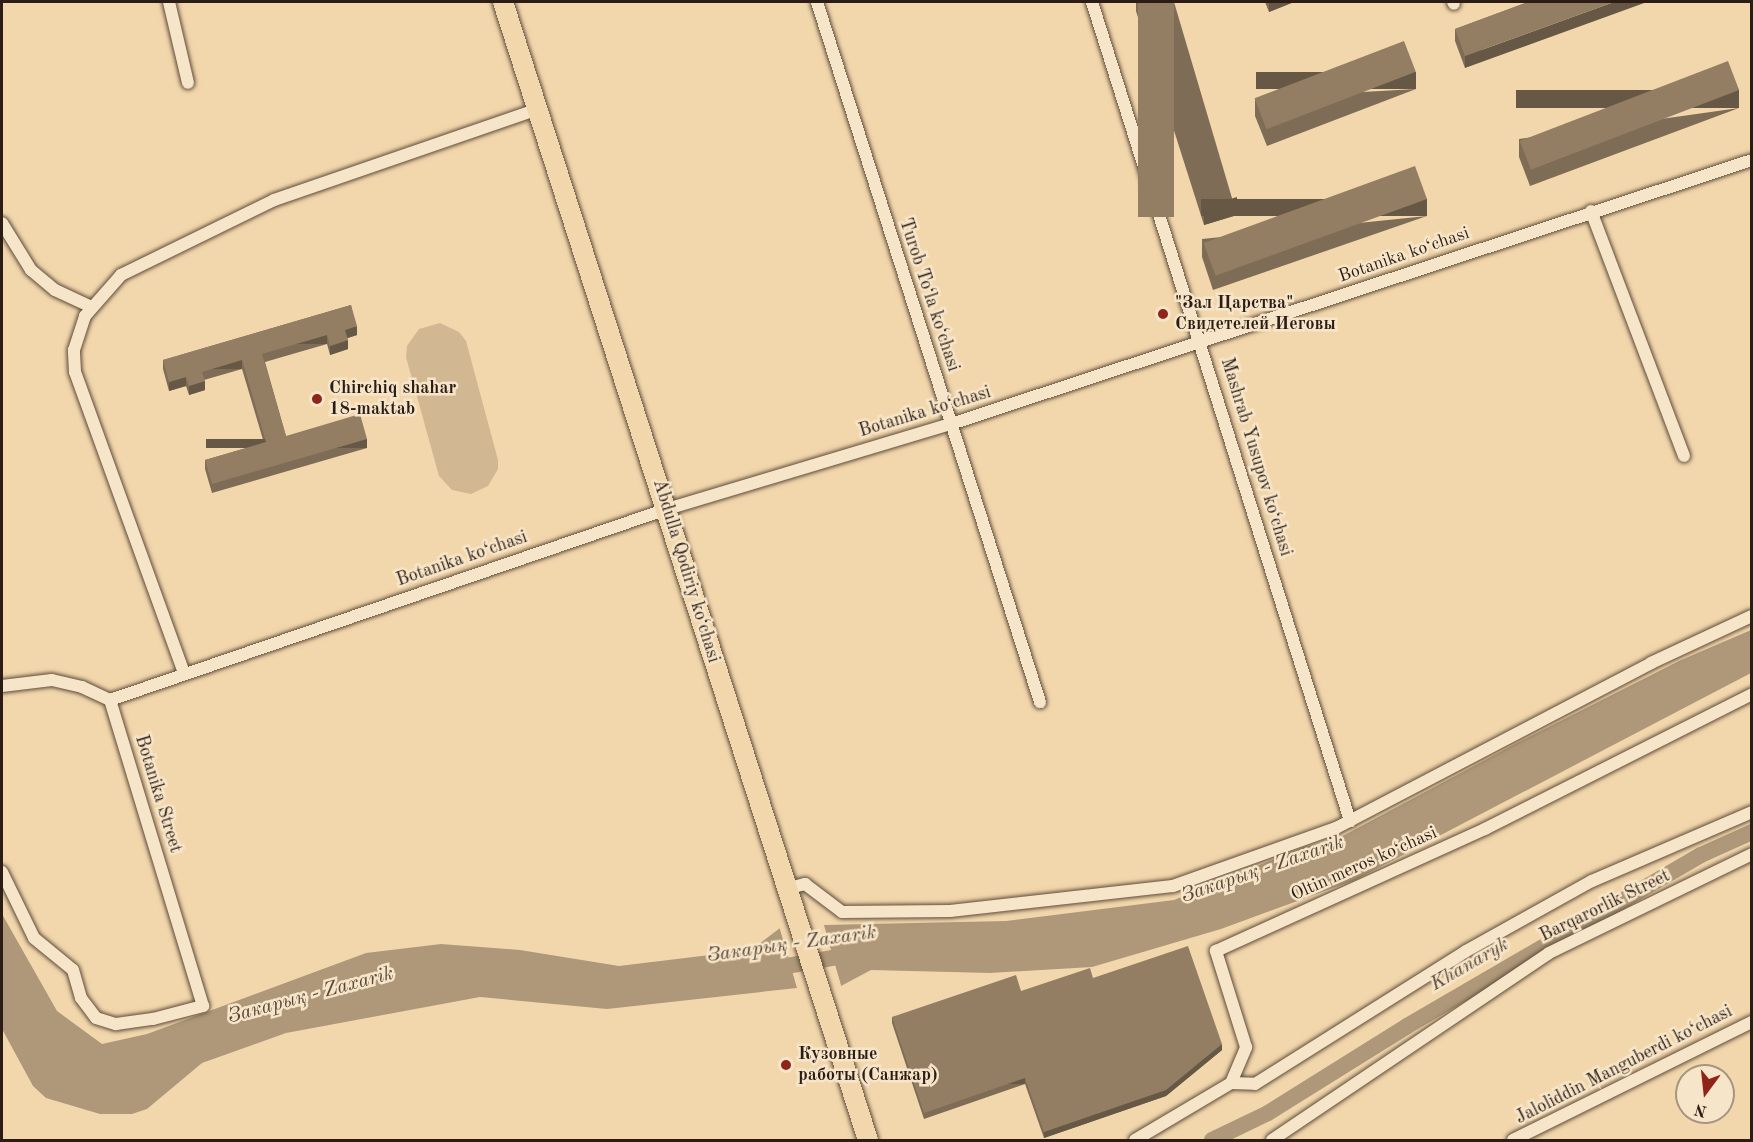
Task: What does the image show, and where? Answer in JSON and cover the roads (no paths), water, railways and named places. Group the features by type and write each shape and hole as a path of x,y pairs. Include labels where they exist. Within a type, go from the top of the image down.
{"main road":[{"name":"Abdulla Qodiriy ko‘chasi","path":"503,2 667,509 785,889 868,1140"}],"street":[{"path":"169,2 188,83"},
{"name":"Turob To‘la ko‘chasi","path":"817,2 1041,702"},
{"name":"Mashrab Yusupov ko‘chasi","path":"1092,2 1202,342 1350,821"},
{"path":"184,673 75,372 76,338 91,307 121,275 273,201 539,110"},
{"name":"Botanika ko‘chasi","path":"110,699 667,509 951,424 1752,160"},
{"path":"1592,211 1684,456"},
{"path":"2,224 31,270 55,290 91,307"},
{"path":"785,889 805,884 842,912 950,911 1173,886 1350,821 1651,663 1752,616"},
{"path":"2,686 52,681 82,687 110,699"},
{"name":"Oltin meros ko‘chasi","path":"1231,1083 1246,1047 1216,951 1485,829 1752,694"},
{"name":"Botanika Street","path":"2,872 34,939 73,970 81,998 96,1018 116,1024 153,1020 203,1006 110,699"},
{"path":"1135,1140 1231,1083 1255,1084 1466,951 1592,881 1752,812"},
{"name":"Barqarorlik Street","path":"1272,1140 1549,953 1752,854"},
{"name":"Jaloliddin Manguberdi ko‘chasi","path":"1513,1140 1752,1022"}],"water":[{"path":"1751,630 1751,673 1355,880 1221,929 1092,967 990,973 871,970 841,986 824,925 1006,921 1174,900 1304,847 1337,839 1517,743 1679,661"},
{"path":"2,914 57,1011 102,1044 147,1034 366,953 441,944 520,950 619,966 751,950 780,928 797,988 607,1009 480,997 286,1033 202,1063 147,1109 132,1114 100,1114 46,1098 33,1086 2,1029"}],"waterway":[{"name":"Khanaryk","path":"1212,1140 1268,1113 1407,1026 1701,855 1752,832"},
{"name":"Закарық - Zaxarik","path":"770,969 854,954"}],"place":[{"name":"\"Зал Царства\" Свидетелей Иеговы","path":"1163,314"},
{"name":"Chirchiq shahar 18-maktab","path":"317,399"},
{"name":"Кузовные работы (Санжар)","path":"786,1065"}]}
